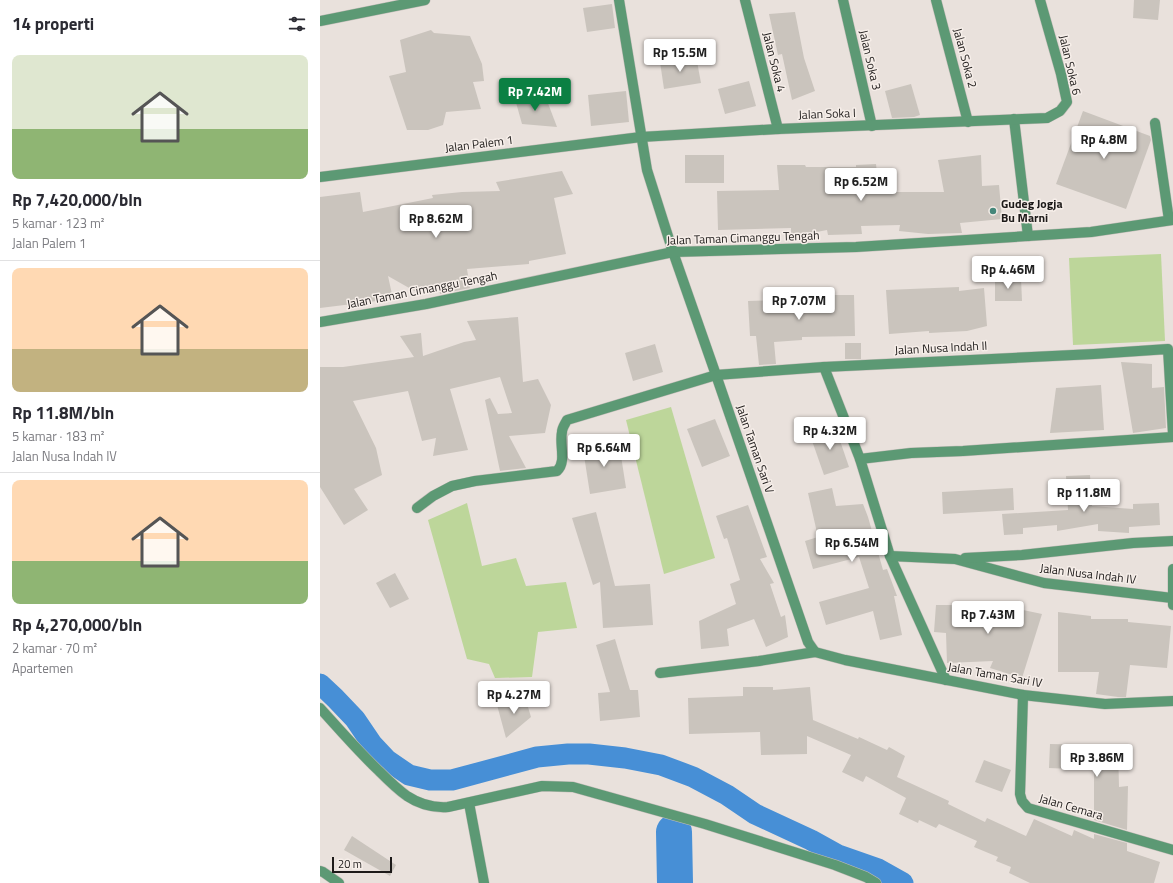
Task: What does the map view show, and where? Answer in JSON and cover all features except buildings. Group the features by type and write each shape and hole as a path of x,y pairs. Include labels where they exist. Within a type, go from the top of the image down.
{"street":[{"path":"320,21 425,0"},
{"name":"Jalan Taman Sari V","path":"619,0 647,170 673,252 808,642 815,652"},
{"name":"Jalan Soka 4","path":"745,0 778,129"},
{"name":"Jalan Soka 3","path":"843,0 872,126"},
{"name":"Jalan Soka 2","path":"936,0 968,122"},
{"name":"Jalan Soka 6","path":"1014,119 1047,118 1060,111 1067,102 1061,74 1040,0"},
{"path":"1014,119 1028,236"},
{"name":"Jalan Soka I","path":"641,137 778,129 1014,119"},
{"path":"1155,123 1171,220"},
{"name":"Jalan Palem 1","path":"320,177 641,137"},
{"name":"Jalan Taman Cimanggu Tengah","path":"320,322 426,304 673,252 856,247 1091,232 1171,220"},
{"name":"Jalan Nusa Indah II","path":"417,508 433,496 452,486 557,471 562,464 561,433 567,420 716,375 824,367 1168,350 1173,436"},
{"path":"824,367 860,459 890,556 946,680"},
{"path":"860,459 911,452 963,451 1173,436"},
{"name":"Jalan Nusa Indah IV","path":"890,556 955,559 1022,555 1133,543 1173,541"},
{"name":"Jalan Nusa Indah IV","path":"955,559 1044,583 1173,601"},
{"path":"1173,569 1173,601"},
{"path":"660,673 759,661 815,652"},
{"name":"Jalan Taman Sari IV","path":"815,652 845,660 1023,695 1105,704 1173,701"},
{"name":"Jalan Cemara","path":"1023,695 1020,794 1022,801 1028,808 1173,850"},
{"path":"320,708 357,750 389,781 407,796 437,808 469,803 542,786 573,787 705,824 828,863 866,877 876,883"},
{"path":"469,803 484,883"},
{"path":"320,871 339,883"}],"green space":[{"path":"1161,254 1165,341 1073,345 1069,258"},
{"path":"671,407 715,558 664,574 626,420"},
{"path":"467,503 482,566 516,558 526,586 566,582 577,628 538,632 532,677 495,678 489,664 467,659 428,520"}],"waterway":[{"path":"320,684 355,719 372,744 387,760 409,775 430,780 452,780 537,757 568,754 589,754 625,758 661,765 693,777 727,795 755,814 811,840 838,855 878,869 903,883"},
{"path":"674,832 675,883"}],"place":[{"name":"Gudeg Jogja Bu Marni","path":"993,211"}]}
